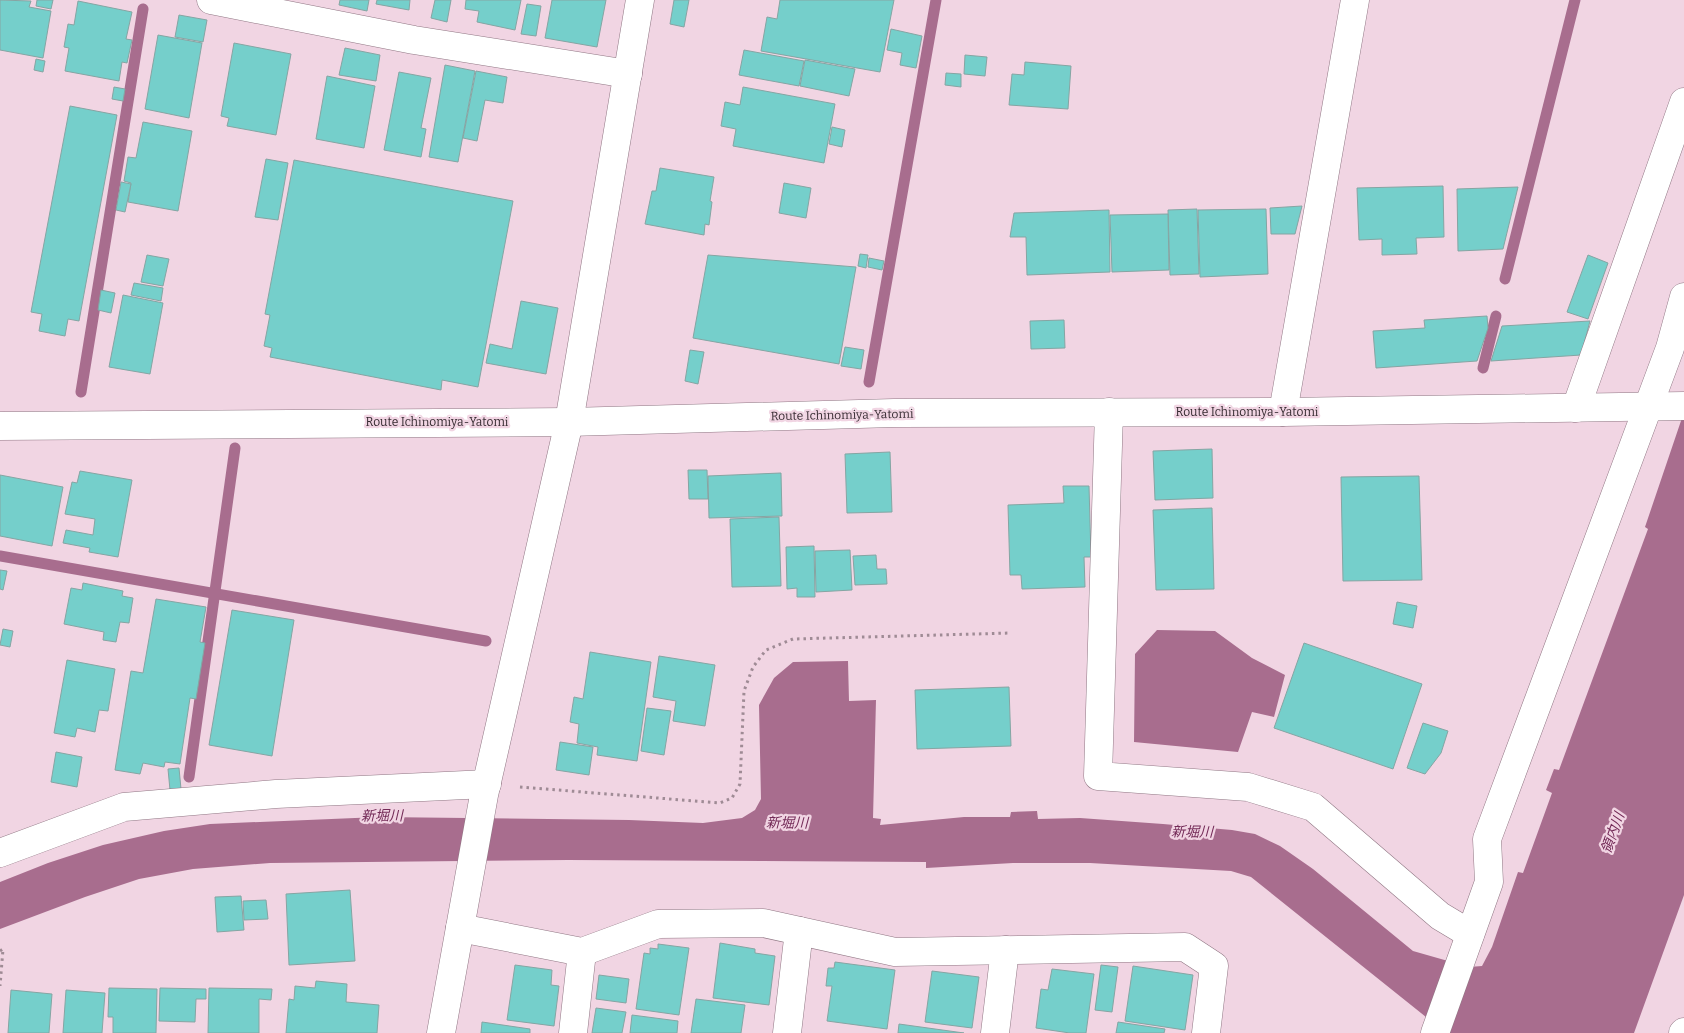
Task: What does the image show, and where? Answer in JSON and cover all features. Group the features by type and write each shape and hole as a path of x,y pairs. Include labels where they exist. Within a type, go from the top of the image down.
{"street":[{"path":"210,0 414,40 628,74"},
{"path":"442,1033 486,790 569,422 640,0"},
{"path":"1283,412 1354,0"},
{"path":"1576,408 1683,115"},
{"path":"1435,1033 1489,882 1488,839 1663,406 1670,348 1684,297"},
{"name":"Route Ichinomiya-Yatomi","path":"0,426 569,422 894,414 1283,412 1663,406"},
{"path":"1109,412 1098,776 1248,786 1313,807 1467,940"},
{"path":"0,852 124,807 276,794 486,790"},
{"path":"460,928 582,952 658,924 763,923 895,952 1185,947 1214,966 1206,1033"},
{"path":"787,1033 799,931"},
{"path":"995,1033 1005,950"},
{"path":"573,1033 582,952"}],"path":[{"path":"486,790 720,803 732,798 740,784 744,691 753,667 766,650 793,639 1011,634"},
{"path":"0,951 3,949 0,986"}],"water":[{"path":"1684,412 1684,895 1634,1033 1431,1033 1423,1027 1426,1017 1251,877 1231,871 1090,863 1013,863 926,868 926,862 568,860 270,863 193,869 139,879 0,929 0,882 48,863 103,845 164,831 210,824 379,817 629,820 703,823 742,818 755,810 761,799 759,705 774,678 793,662 848,661 849,701 876,700 873,818 881,819 880,825 964,817 1010,817 1011,812 1037,811 1038,819 1080,818 1232,830 1255,834 1280,846 1313,869 1413,951 1469,967 1482,966 1492,947 1518,872 1523,873 1552,793 1546,790 1554,769 1559,770 1648,529 1645,527"},
{"path":"1157,630 1215,631 1252,658 1285,675 1274,717 1252,712 1238,752 1134,742 1135,654"}],"building":[{"path":"0,0 31,1 29,7 51,11 43,58 0,50"},
{"path":"37,0 53,0 51,9 36,6"},
{"path":"340,0 369,0 367,11 339,5"},
{"path":"377,0 410,0 409,10 376,4"},
{"path":"435,0 451,0 447,22 431,18"},
{"path":"466,0 521,0 515,30 477,22 479,11 465,9"},
{"path":"552,0 606,0 597,47 545,38"},
{"path":"674,0 689,0 684,27 670,24"},
{"path":"780,0 894,0 880,72 761,51 767,17 777,19"},
{"path":"78,1 132,12 126,39 132,40 127,63 122,62 119,81 65,71 69,48 64,47 68,24 74,25"},
{"path":"527,4 541,6 536,36 521,34"},
{"path":"179,15 207,20 203,42 175,37"},
{"path":"891,29 922,36 916,68 900,65 902,53 887,50"},
{"path":"158,35 202,43 189,118 145,109"},
{"path":"234,43 291,54 276,135 227,126 229,118 221,116"},
{"path":"345,48 380,55 376,81 339,75"},
{"path":"744,50 804,61 799,86 739,75"},
{"path":"965,55 987,57 985,76 964,74"},
{"path":"36,59 45,61 43,72 34,70"},
{"path":"805,60 855,69 849,96 800,86"},
{"path":"1025,62 1071,66 1068,109 1009,105 1012,74 1024,75"},
{"path":"445,65 475,71 458,162 429,157"},
{"path":"476,71 507,77 503,103 485,100 477,141 463,138"},
{"path":"399,72 431,78 421,128 426,129 421,157 384,150"},
{"path":"946,73 961,74 961,87 945,85"},
{"path":"327,76 375,86 364,148 316,139"},
{"path":"114,87 125,89 123,101 112,99"},
{"path":"743,87 835,104 824,163 733,146 736,129 721,126 725,102 740,105"},
{"path":"70,106 117,115 79,321 68,319 65,336 39,331 42,314 31,312"},
{"path":"143,122 192,131 178,211 128,202 131,183 124,181 128,157 136,158"},
{"path":"832,127 845,130 842,147 829,144"},
{"path":"266,159 288,163 278,220 255,217"},
{"path":"294,160 513,201 478,387 442,380 441,390 270,357 272,348 264,346 270,315 265,314"},
{"path":"660,168 714,177 709,225 705,224 704,235 645,224 652,191 656,191"},
{"path":"121,182 131,184 125,212 116,210"},
{"path":"784,183 811,188 806,218 779,213"},
{"path":"1443,186 1444,237 1416,238 1417,254 1382,255 1382,239 1359,240 1357,188"},
{"path":"1518,187 1503,249 1458,251 1457,189"},
{"path":"1302,206 1295,234 1271,234 1270,208"},
{"path":"1197,209 1199,274 1170,275 1168,210"},
{"path":"1266,209 1268,274 1200,277 1198,210"},
{"path":"1109,210 1110,272 1027,275 1026,237 1010,237 1014,213"},
{"path":"1168,214 1169,270 1112,272 1110,215"},
{"path":"860,254 868,255 866,268 858,266"},
{"path":"147,255 169,259 163,286 141,282"},
{"path":"708,255 856,267 839,364 693,338"},
{"path":"1588,255 1608,263 1588,319 1567,312"},
{"path":"869,258 884,261 882,270 868,267"},
{"path":"134,283 163,288 161,301 131,295"},
{"path":"101,290 115,293 111,313 98,310"},
{"path":"123,295 163,303 150,374 109,367"},
{"path":"521,301 558,308 546,374 486,363 490,344 512,349"},
{"path":"1487,316 1488,328 1477,361 1376,368 1373,331 1425,328 1424,320"},
{"path":"1064,320 1065,348 1031,349 1030,321"},
{"path":"1590,321 1581,355 1491,361 1502,326"},
{"path":"845,347 864,350 861,369 841,366"},
{"path":"690,350 704,352 698,384 685,381"},
{"path":"1212,449 1213,498 1155,500 1153,451"},
{"path":"890,452 892,512 847,513 845,454"},
{"path":"688,470 707,470 708,499 689,499"},
{"path":"80,471 132,480 118,557 89,552 90,548 63,543 66,530 93,535 95,519 65,514 72,482 77,483"},
{"path":"781,473 782,516 709,518 708,476"},
{"path":"0,475 63,487 52,546 0,536"},
{"path":"1419,476 1422,580 1343,581 1341,477"},
{"path":"1063,486 1089,486 1091,557 1084,557 1085,587 1022,589 1021,575 1010,575 1008,505 1064,503"},
{"path":"1212,508 1214,589 1156,590 1153,510"},
{"path":"779,517 781,586 732,587 730,519"},
{"path":"814,546 815,597 797,597 797,588 787,589 786,547"},
{"path":"850,550 852,590 816,592 815,551"},
{"path":"876,555 877,569 886,569 887,584 855,585 853,556"},
{"path":"0,570 7,571 3,590 0,589"},
{"path":"83,583 123,591 122,596 133,598 129,623 120,622 116,642 103,640 104,632 64,624 71,588 82,590"},
{"path":"156,599 206,607 200,642 205,643 196,699 190,698 180,764 165,762 164,767 143,763 140,774 115,770 131,671 143,673"},
{"path":"1397,602 1417,606 1413,628 1393,624"},
{"path":"232,610 294,620 272,756 209,745"},
{"path":"3,629 13,631 10,647 0,645"},
{"path":"1304,643 1422,684 1393,769 1274,728"},
{"path":"590,652 651,662 637,761 597,755 598,747 577,743 579,724 570,722 574,697 583,699"},
{"path":"659,656 715,665 705,726 673,721 676,701 653,697"},
{"path":"67,660 115,669 108,711 99,710 95,732 77,728 75,737 54,733"},
{"path":"1009,687 1011,746 917,749 915,690"},
{"path":"647,708 671,711 664,755 641,751"},
{"path":"1423,723 1448,731 1441,753 1425,774 1407,768"},
{"path":"560,742 593,747 589,775 556,770"},
{"path":"56,752 82,757 77,787 51,782"},
{"path":"179,768 181,789 170,790 168,769"},
{"path":"350,890 355,961 289,965 286,894"},
{"path":"241,896 244,930 217,932 215,897"},
{"path":"266,900 268,919 244,920 243,901"},
{"path":"720,943 755,949 755,953 775,956 769,1005 713,998"},
{"path":"658,944 689,948 679,1015 636,1009 644,953 650,954 650,948 658,949"},
{"path":"835,962 895,970 887,1029 827,1021 832,986 826,986 828,968 834,968"},
{"path":"515,965 552,970 551,985 559,986 554,1026 507,1020"},
{"path":"1101,965 1118,967 1112,1012 1095,1010"},
{"path":"1133,966 1193,975 1185,1030 1125,1021"},
{"path":"1052,969 1094,974 1086,1033 1070,1033 1036,1028 1041,989 1048,990"},
{"path":"932,971 979,977 972,1028 925,1022"},
{"path":"599,975 629,979 626,1003 596,999"},
{"path":"316,981 347,984 346,1002 379,1005 377,1033 286,1033 289,999 294,1000 295,986 315,988"},
{"path":"109,988 157,989 156,1033 113,1033 113,1017 108,1017"},
{"path":"160,988 206,989 206,999 196,999 195,1022 159,1021"},
{"path":"209,988 272,989 271,1000 259,999 259,1033 208,1033"},
{"path":"11,990 52,994 49,1033 8,1033"},
{"path":"66,990 105,993 102,1033 63,1033"},
{"path":"696,999 745,1005 741,1033 691,1033"},
{"path":"596,1008 626,1012 622,1033 592,1033"},
{"path":"632,1015 678,1021 677,1033 630,1033"},
{"path":"482,1022 530,1029 530,1033 481,1033"},
{"path":"1118,1022 1165,1029 1164,1033 1116,1033"},
{"path":"899,1024 964,1033 898,1033"}],"waterway":[{"path":"869,382 936,0"},
{"path":"1505,279 1575,0"},
{"path":"81,392 143,9"},
{"path":"1483,368 1496,316"},
{"path":"189,777 235,448"},
{"path":"0,556 486,641"}],"water label":[{"name":"新堀川","path":"382,816"},
{"name":"新堀川","path":"787,823"},
{"name":"新堀川","path":"1192,832"},
{"name":"領内川","path":"1613,833"}]}
